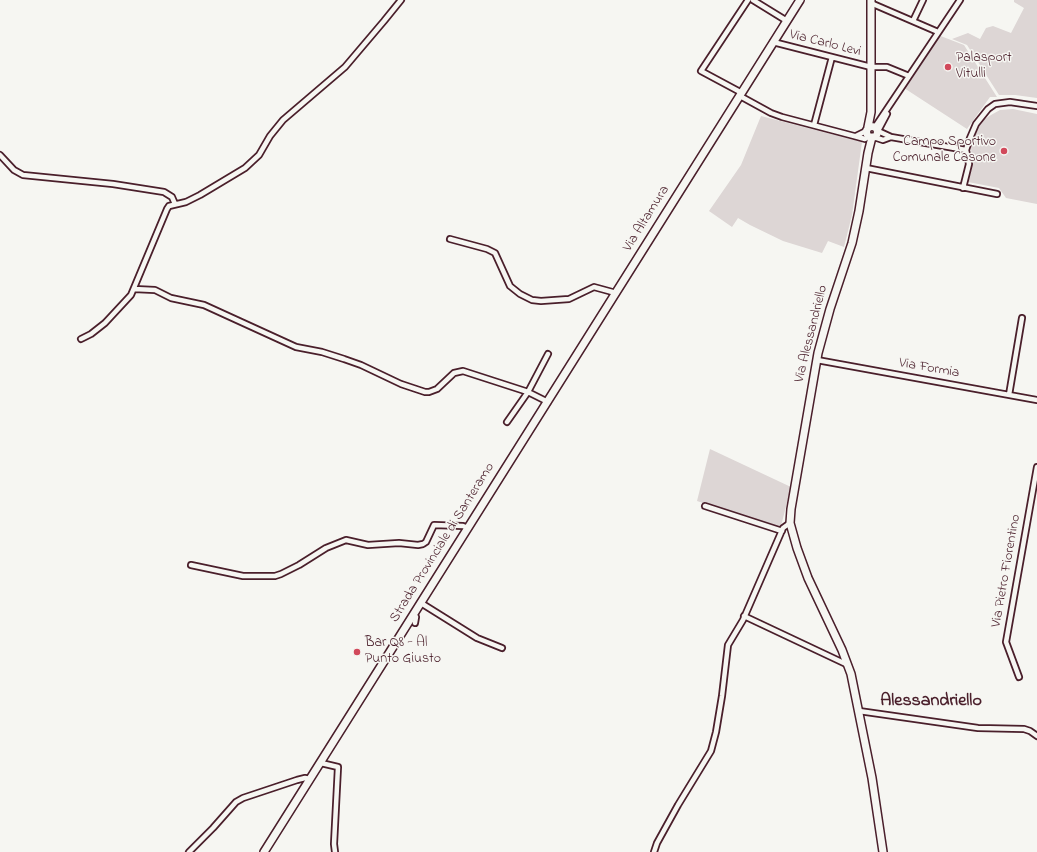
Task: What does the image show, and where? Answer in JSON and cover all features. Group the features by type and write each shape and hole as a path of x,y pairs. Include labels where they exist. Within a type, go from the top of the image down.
{"main road":[{"name":"Via Altamura","path":"517,451 800,0"},
{"name":"Via Alessandriello","path":"873,2 871,67 872,132 867,144 868,152 866,168 852,243 828,316 816,360 791,509 790,523 796,548 805,572 848,665 859,711 878,811 883,852"},
{"name":"Strada Provinciale di Santeramo","path":"264,852 517,451"}],"street":[{"path":"81,339 91,334 105,323 134,289 163,215 170,206 193,199 238,173 249,164 259,155 270,136 283,120 345,67 400,0"},
{"path":"748,0 701,71 771,113 854,136 872,132 891,137 966,150"},
{"path":"753,0 787,21"},
{"path":"913,21 923,0"},
{"path":"872,132 960,0"},
{"path":"873,2 938,32"},
{"name":"Via Carlo Levi","path":"774,42 871,67 887,67 909,76"},
{"path":"814,125 832,57"},
{"path":"963,188 969,164 966,150 976,124 988,109 995,104 1010,102 1037,106"},
{"path":"0,155 14,170 23,175 113,184 164,192 172,197 175,204"},
{"path":"866,168 998,194"},
{"path":"450,239 487,249 495,253 510,286 520,294 532,300 541,302 568,299 594,287 616,293"},
{"path":"134,289 155,290 171,298 204,305 296,347 322,352 344,359 401,384 425,392 437,389 454,373 464,371 528,392 548,402"},
{"path":"1009,395 1022,318"},
{"path":"507,422 528,392 548,354"},
{"name":"Via Formia","path":"816,360 1037,400"},
{"name":"Via Pietro Fiorentino","path":"1019,677 1006,642 1037,467"},
{"path":"704,506 782,531"},
{"path":"654,852 711,750 716,732 722,696 727,650 731,638 744,616 783,528 790,523"},
{"path":"191,565 243,576 275,576 299,565 320,551 346,540 368,544 399,543 418,545 426,542 434,525 463,526 468,528"},
{"path":"421,603 477,638 502,648"},
{"path":"413,616 416,618 416,623"},
{"path":"744,616 848,665"},
{"path":"859,711 978,728 1024,729 1037,736"},
{"path":"320,763 338,767 334,844 335,852"},
{"path":"189,852 236,802 242,798 297,780 305,778 310,779"}],"shaded area":[{"path":"1014,0 1037,0 1037,98 1015,95 999,95 967,45 952,39 968,33 980,39 986,28 993,26 1011,33 1024,8 1014,2"},
{"name":"Palasport Vitulli","path":"938,35 964,45 997,97 990,97 967,129 904,88"},
{"name":"Campo Sportivo Comunale Casone","path":"1013,109 1037,114 1037,204 1006,198 999,188 968,182 972,168 971,145 977,129 985,119 1000,110"},
{"path":"761,116 862,142 852,215 844,247 828,241 822,253 783,241 738,218 732,227 709,211 741,165"},
{"path":"710,449 791,487 781,526 777,527 697,501"}],"place":[{"name":"Palasport Vitulli","path":"948,67"},
{"name":"Campo Sportivo Comunale Casone","path":"1004,151"},
{"name":"Bar Q8 - Al Punto Giusto","path":"357,652"}],"district":[{"name":"Alessandriello","path":"931,702"}]}
